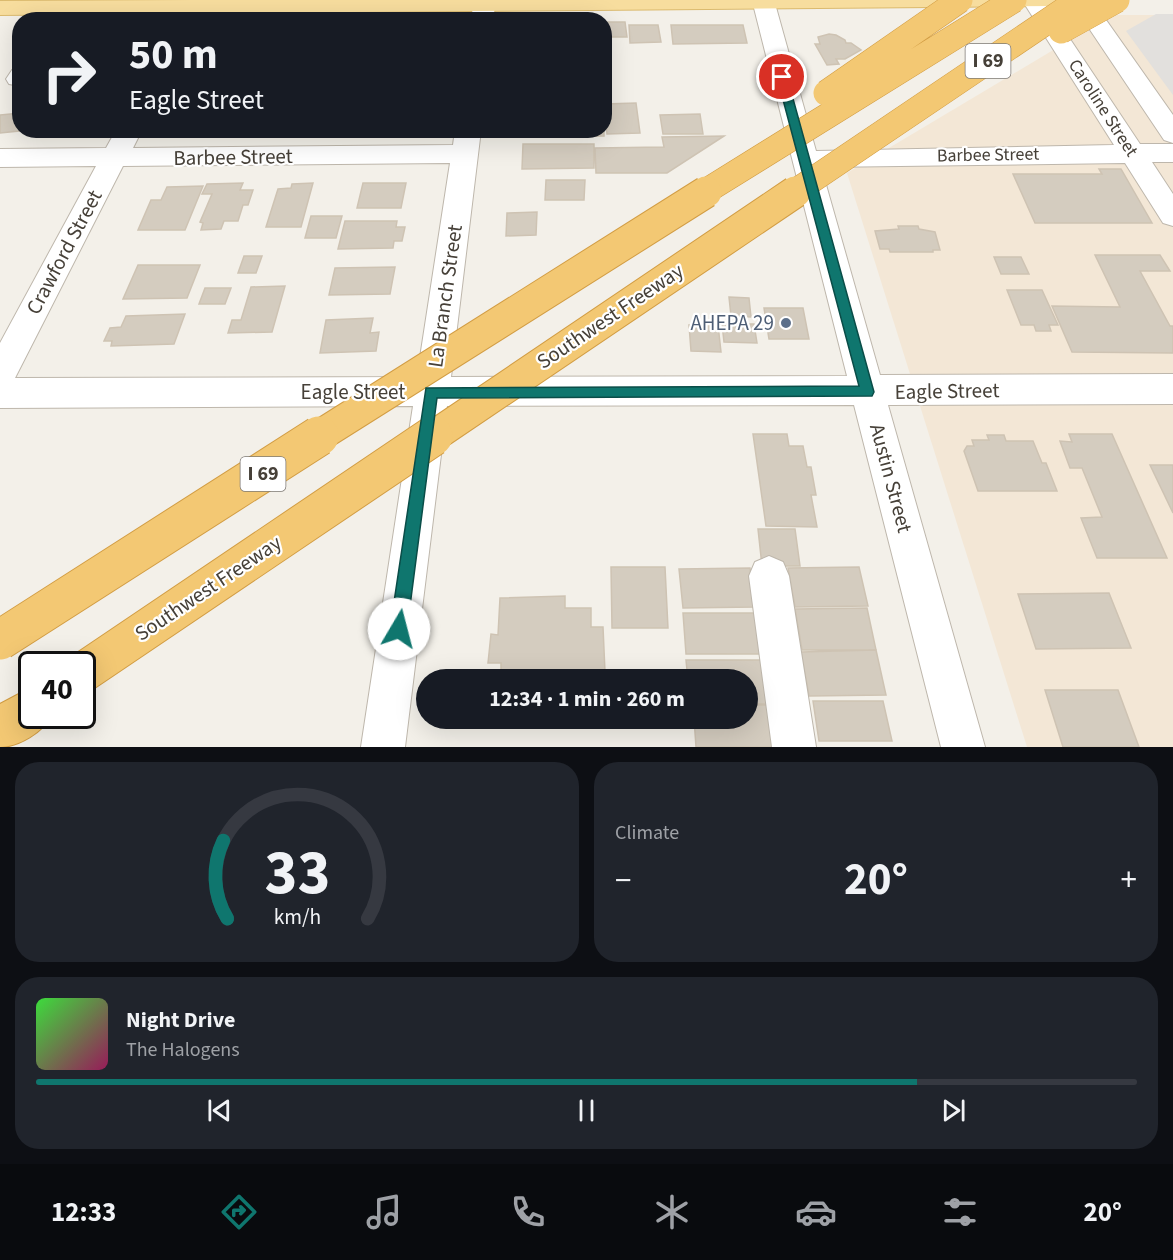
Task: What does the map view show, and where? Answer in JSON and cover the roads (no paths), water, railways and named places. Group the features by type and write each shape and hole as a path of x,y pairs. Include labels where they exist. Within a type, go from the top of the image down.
{"highway":[{"path":"525,304 960,0"},
{"name":"I 69","path":"0,640 525,304 1014,0"},
{"name":"Southwest Freeway","path":"96,664 1080,0"},
{"path":"897,123 1117,0"},
{"path":"0,729 18,717"}],"main road":[{"path":"76,12 197,6 484,8 763,2 1059,0"},
{"path":"0,8 45,12"}],"street":[{"name":"Caroline Street","path":"1033,0 1173,216"},
{"name":"Caroline Street","path":"1080,0 1173,134"},
{"name":"Austin Street","path":"763,2 803,158 963,747"},
{"name":"Crawford Street","path":"0,374 124,138"},
{"name":"Barbee Street","path":"0,158 113,158 467,142"},
{"name":"La Branch Street","path":"383,747 467,142"},
{"name":"Barbee Street","path":"803,158 1173,153"},
{"name":"Eagle Street","path":"0,393 867,392 1173,389"},
{"path":"769,576 794,747"}],"place":[{"name":"AHEPA 29","path":"786,323"}]}
